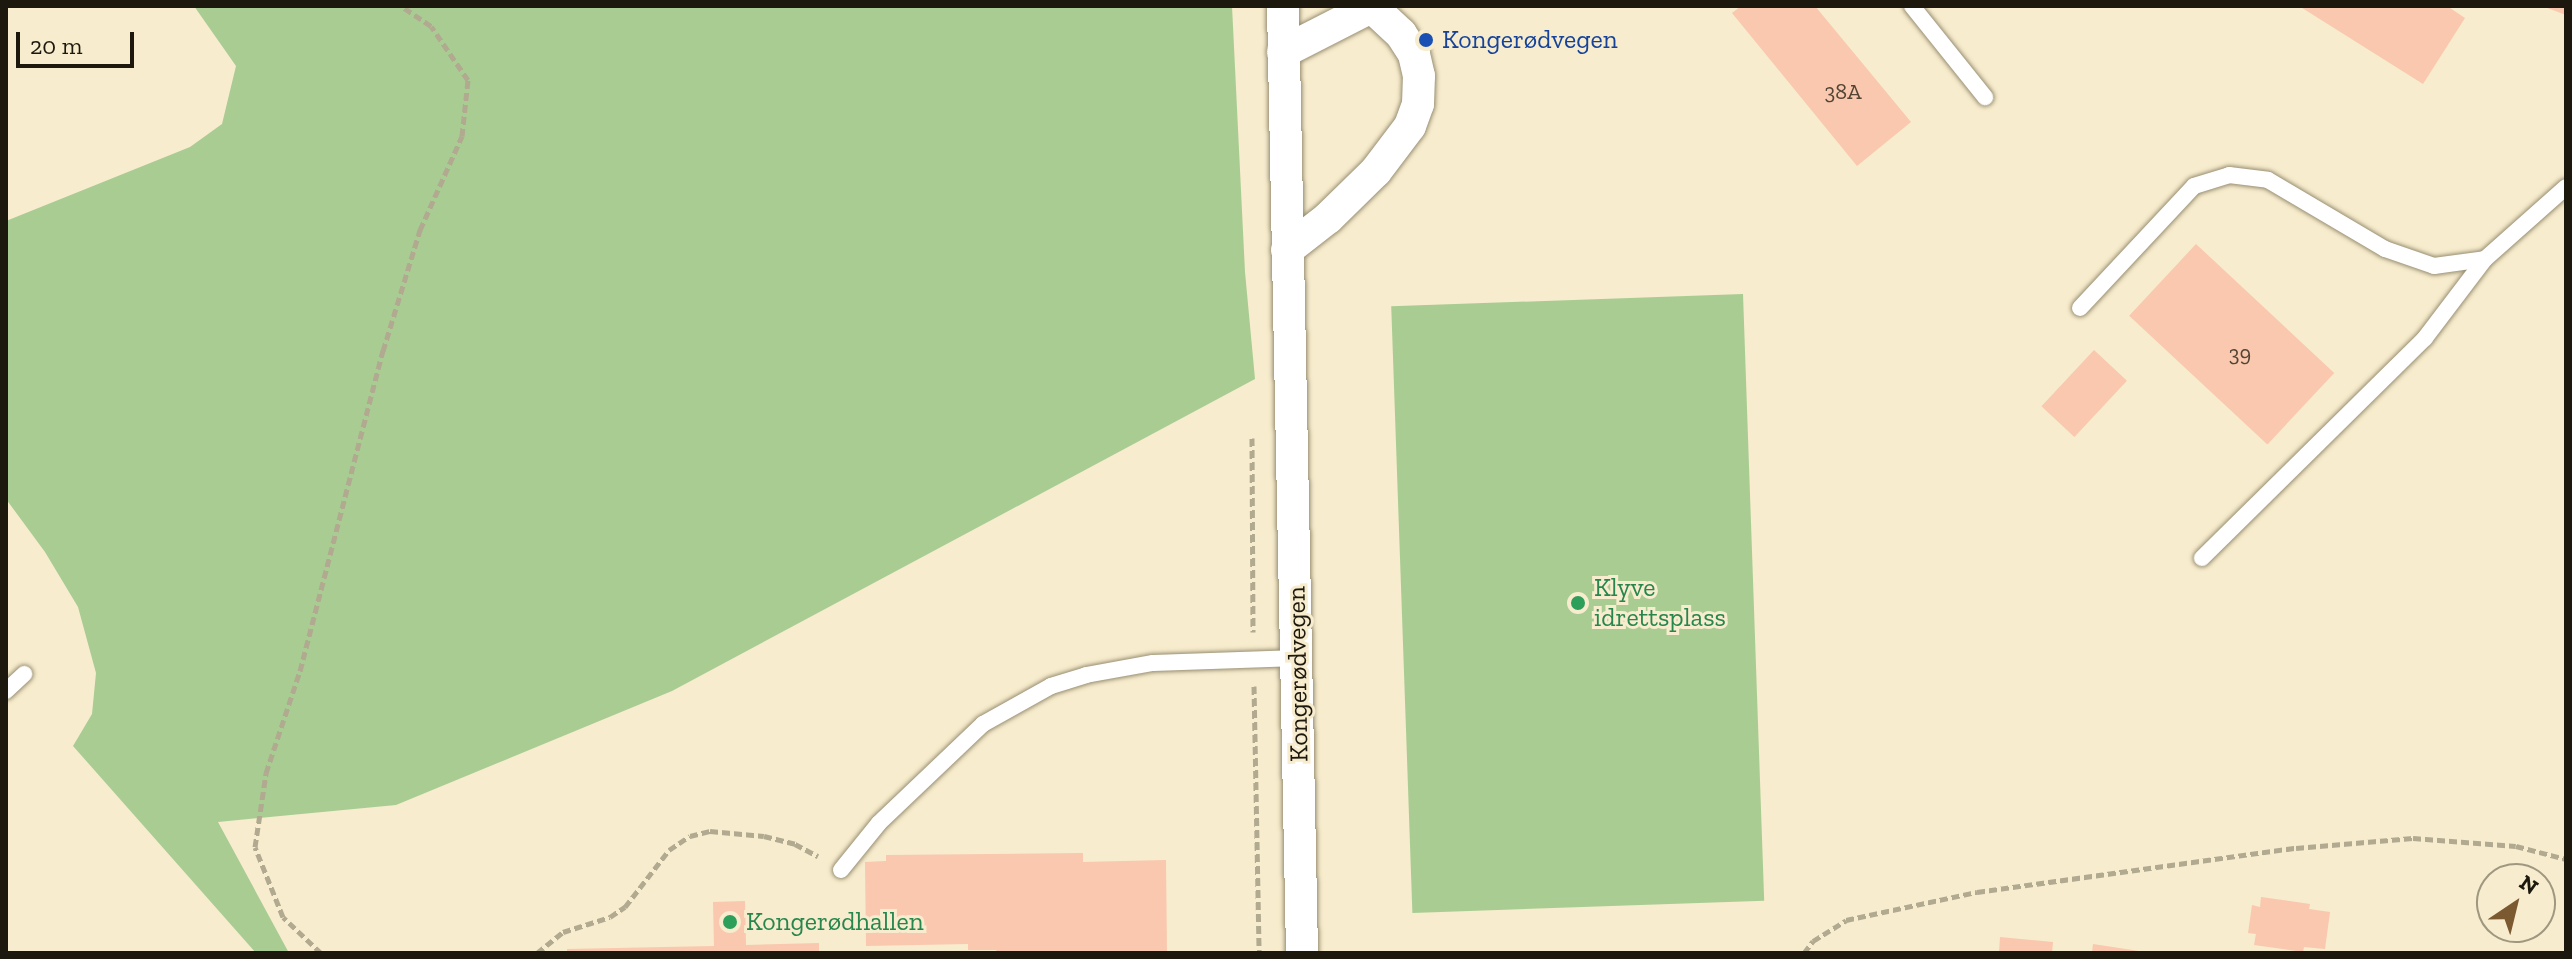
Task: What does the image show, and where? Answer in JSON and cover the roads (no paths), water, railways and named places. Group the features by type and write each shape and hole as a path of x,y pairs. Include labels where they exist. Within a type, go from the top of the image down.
{"street":[{"name":"Kongerødvegen","path":"1283,6 1302,953"},
{"path":"1283,52 1373,6 1401,34 1414,54 1419,76 1418,104 1410,126 1376,171 1328,218 1287,250"}],"lane":[{"path":"1912,6 1985,97"},
{"path":"2080,308 2194,186 2229,175 2268,180 2385,249 2434,266 2485,259"},
{"path":"2202,558 2425,338 2485,259 2566,187"},
{"path":"841,870 879,823 983,724 1051,686 1153,663 1253,657 1298,658"},
{"path":"6,691 24,674"}],"place":[{"name":"Kongerødvegen","path":"1426,40"},
{"name":"Klyve idrettsplass","path":"1578,603"},
{"name":"Kongerødhallen","path":"730,922"}]}
